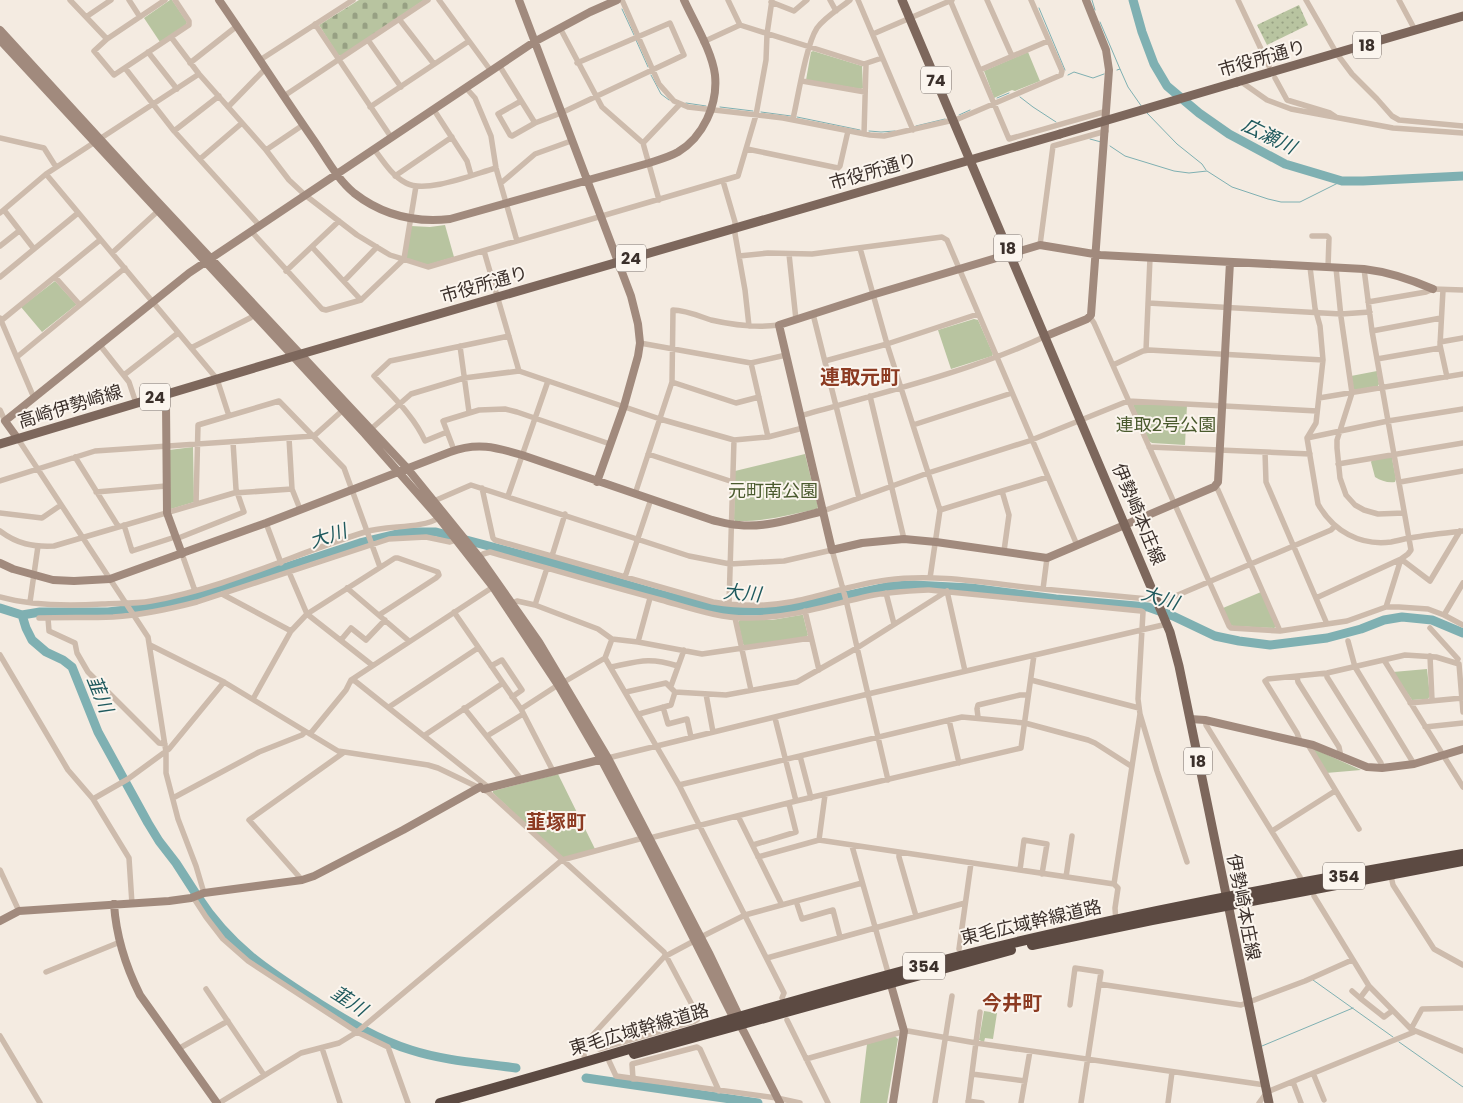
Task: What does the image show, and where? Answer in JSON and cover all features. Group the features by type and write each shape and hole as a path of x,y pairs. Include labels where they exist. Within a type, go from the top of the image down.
{"highway":[{"name":"東毛広域幹線道路","path":"440,1103 890,979 959,956 1463,854"},
{"name":"東毛広域幹線道路","path":"1226,902 1391,876 1463,861"},
{"name":"東毛広域幹線道路","path":"463,1103 738,1021"}],"main road":[{"name":"74","path":"902,0 970,160"},
{"name":"市役所通り","path":"296,355 1463,16"},
{"name":"伊勢崎本庄線","path":"970,160 1126,524 1166,621 1176,652 1226,902 1269,1103"},
{"name":"高崎伊勢崎線","path":"0,444 296,355"}],"street":[{"path":"70,0 107,39"},
{"path":"86,17 111,0"},
{"path":"129,0 140,16"},
{"path":"165,0 107,39 94,50 114,75 189,25 189,21 174,0"},
{"path":"220,0 348,188 366,202 389,214 410,219 433,220 450,218 506,203 669,156 686,146 701,130 711,110 715,76 703,42 684,0"},
{"path":"260,60 353,0"},
{"path":"284,96 428,0"},
{"path":"438,0 491,71"},
{"path":"6,421 152,301 208,260 534,42 617,0"},
{"path":"622,0 659,84 667,95 680,104 711,110 793,120 884,136 953,120 1062,73 1031,0"},
{"path":"728,0 740,25"},
{"path":"171,37 199,74 266,150 289,180 305,195 339,221 390,255 428,267 738,176 756,115 766,60 771,1 794,11 807,0"},
{"path":"830,0 836,11"},
{"path":"793,120 810,47 818,28 850,0"},
{"path":"858,0 912,130"},
{"path":"873,34 951,0 1009,139 1107,111"},
{"path":"987,0 1012,56"},
{"path":"1086,0 1109,60 1106,131 1090,317 1229,626 1231,628 1280,631 1347,621 1386,608 1428,608 1444,614 1463,625"},
{"path":"1238,0 1287,100 1330,113 1340,119"},
{"path":"1306,0 1337,54 1352,74 1378,98 1395,119 1463,126"},
{"path":"1400,0 1415,30"},
{"path":"522,1 534,42 635,311 640,343 636,370 597,482"},
{"path":"399,19 434,64"},
{"path":"521,101 498,114 512,136 535,122 561,113 684,55 670,23 577,63"},
{"path":"315,24 391,137"},
{"path":"703,42 740,25 866,65 882,58"},
{"path":"190,63 237,26"},
{"path":"560,28 602,107 643,143 660,200"},
{"path":"0,30 158,211 208,260 254,314 371,429 407,468 480,558 512,603 605,758 778,1101"},
{"path":"0,40 97,141 296,355 439,518 493,587 561,684"},
{"path":"368,40 400,87"},
{"path":"980,70 1048,40"},
{"path":"370,107 469,41"},
{"path":"148,52 177,89"},
{"path":"499,65 535,122"},
{"path":"864,134 866,65"},
{"path":"125,68 174,131 260,226"},
{"path":"228,108 266,68"},
{"path":"34,249 2,212 46,174 199,74"},
{"path":"802,81 865,92"},
{"path":"1240,81 1260,96 1276,104 1340,119 1407,130 1463,133"},
{"path":"466,88 474,98 491,136 496,168 517,241"},
{"path":"174,131 219,96"},
{"path":"643,143 680,104"},
{"path":"434,110 467,161 471,175"},
{"path":"200,159 242,124"},
{"path":"266,150 304,125"},
{"path":"746,148 838,168 848,131"},
{"path":"1040,245 1053,146 1106,131"},
{"path":"395,176 452,137"},
{"path":"0,138 44,148 56,167"},
{"path":"501,183 535,154 571,141"},
{"path":"374,149 395,176 406,184 416,186 438,185 496,168"},
{"path":"46,174 217,379 229,416"},
{"path":"723,181 734,216 749,326"},
{"path":"251,231 322,309 326,310 361,300 404,260 416,186"},
{"path":"112,254 158,211"},
{"path":"0,278 78,213"},
{"path":"286,271 339,221"},
{"path":"0,246 19,231"},
{"path":"1312,236 1327,236 1330,238 1332,268 1341,314 1352,393 1339,431 1337,448 1340,478 1346,495 1355,505 1364,510 1378,514 1404,513"},
{"path":"739,256 768,253 812,254 942,237 946,240 1077,545"},
{"path":"34,398 1,319 100,240"},
{"path":"635,494 672,382 673,310 719,322 767,327 779,325 1040,245 1096,254 1364,270 1399,276 1433,289 1463,290"},
{"path":"344,281 377,246"},
{"path":"312,247 361,300"},
{"path":"860,248 886,344 940,510 930,578"},
{"path":"484,250 519,371"},
{"path":"789,254 796,320"},
{"path":"1146,350 1150,258"},
{"path":"434,502 471,485 565,514 689,556 730,564 784,561 862,543 904,539 1047,558 1215,486 1218,482 1230,262"},
{"path":"1310,266 1316,312 1320,326 1323,360 1316,423 1307,438 1318,504 1335,526 1353,538 1366,541 1390,542 1462,531"},
{"path":"17,357 124,268"},
{"path":"1316,598 1401,559 1411,550 1372,331 1364,270"},
{"path":"55,277 80,305"},
{"path":"1368,302 1426,292 1433,289"},
{"path":"1443,290 1440,345 1446,377"},
{"path":"1148,303 1341,314 1370,312"},
{"path":"192,348 250,318 254,314"},
{"path":"813,314 859,498"},
{"path":"825,361 886,344 978,314"},
{"path":"800,416 901,388 997,357 1090,317"},
{"path":"1372,331 1441,318"},
{"path":"779,325 888,780"},
{"path":"124,375 178,333"},
{"path":"0,339 8,336"},
{"path":"447,432 425,441 420,430 399,403 374,376 390,361 510,336"},
{"path":"1377,359 1463,338"},
{"path":"640,343 751,363 786,355"},
{"path":"99,344 131,385 136,403"},
{"path":"460,346 469,412"},
{"path":"1113,365 1146,350 1323,360"},
{"path":"751,363 768,437"},
{"path":"371,429 411,394 464,378 519,371 660,419 734,440 768,437 803,428"},
{"path":"1319,398 1463,374"},
{"path":"508,496 548,381"},
{"path":"672,382 736,403 759,397"},
{"path":"913,425 1012,393"},
{"path":"164,395 166,404 167,513 195,591"},
{"path":"870,396 904,539"},
{"path":"196,504 198,425 280,401 344,468 380,567"},
{"path":"0,563 34,576 74,581 110,578 266,523 454,450 473,446 486,446 522,455 712,520 752,526 823,511 928,473 1033,440 1128,401 1317,410"},
{"path":"454,450 443,421 469,412 492,409 505,409 610,444"},
{"path":"1307,438 1388,421 1463,409"},
{"path":"0,410 144,631 150,645 156,696 165,744 166,773 178,819 204,892"},
{"path":"0,481 95,451 314,436 343,410"},
{"path":"289,438 292,488 300,509"},
{"path":"729,604 734,440"},
{"path":"75,457 96,492 121,526 132,551 176,538 244,512 238,493 233,442"},
{"path":"1338,464 1463,443"},
{"path":"1149,447 1310,454"},
{"path":"1265,452 1266,482 1328,624"},
{"path":"648,454 732,482"},
{"path":"1400,482 1463,471"},
{"path":"940,510 1048,476"},
{"path":"96,492 166,486"},
{"path":"1215,486 1280,631"},
{"path":"0,531 22,544 54,546 238,493 292,488"},
{"path":"482,488 495,540 713,602 748,606 774,604 887,580 930,578 1158,601 1294,546 1331,530 1335,526"},
{"path":"1002,491 1009,517 1004,551"},
{"path":"625,577 651,499"},
{"path":"0,513 42,518 61,505"},
{"path":"552,556 565,514"},
{"path":"0,597 70,606 150,601 195,591 367,533 390,527 431,523 439,518"},
{"path":"266,523 281,563"},
{"path":"1401,559 1430,580 1462,531"},
{"path":"39,618 132,614 184,606 389,539 408,537 431,538 450,542 457,541"},
{"path":"30,602 38,546"},
{"path":"480,558 483,554 490,552 650,598 735,618 769,617 886,593 922,590 1142,611 1138,699 1140,711 1187,862"},
{"path":"252,699 291,632 307,614 394,558 436,570 439,575 379,615"},
{"path":"1044,589 1047,558"},
{"path":"1386,608 1401,559"},
{"path":"535,605 547,568"},
{"path":"289,572 307,614 372,665"},
{"path":"1444,614 1463,583"},
{"path":"173,798 259,752 308,733 346,690 351,680 493,587"},
{"path":"347,588 409,641"},
{"path":"675,692 726,695 797,682 857,648 947,592"},
{"path":"947,592 966,671"},
{"path":"886,593 894,624"},
{"path":"222,594 291,632"},
{"path":"1455,596 1463,599"},
{"path":"638,642 650,598"},
{"path":"512,603 517,601 535,605 598,629 612,639 708,654 811,638"},
{"path":"804,611 819,670"},
{"path":"454,612 522,711 553,771"},
{"path":"48,618 49,630 75,643 77,654 88,672 159,743 165,744"},
{"path":"735,618 751,690"},
{"path":"341,640 351,628 366,640 385,620"},
{"path":"0,921 19,911 132,904 193,897 204,892 302,880 314,876 484,788 1141,629 1166,621"},
{"path":"1430,628 1459,661 1463,712"},
{"path":"487,736 561,684 605,658 612,639"},
{"path":"1348,641 1355,667 1414,764"},
{"path":"150,645 224,682 343,753 428,766 484,788"},
{"path":"389,707 478,648"},
{"path":"671,686 684,650"},
{"path":"0,655 68,770 93,799 129,858 132,904"},
{"path":"114,904 120,942 130,975 140,995 218,1103 300,1053 345,1040 360,1030 562,860 796,801 1021,748 1034,655"},
{"path":"1359,829 1265,681 1272,678 1327,673 1405,655 1430,656 1459,661"},
{"path":"1430,656 1432,700"},
{"path":"605,658 679,785 784,992 782,998"},
{"path":"491,666 502,660 522,690 512,697"},
{"path":"611,667 647,660 662,661 678,666"},
{"path":"1384,660 1463,787"},
{"path":"1327,673 1327,677 1381,762 1382,768"},
{"path":"1297,677 1298,682 1339,747 1341,757"},
{"path":"351,680 355,681 424,735 666,955 698,1016 697,1020 599,1049 590,1038"},
{"path":"1031,680 1140,711"},
{"path":"93,799 166,752 224,682"},
{"path":"424,735 503,683"},
{"path":"626,692 666,683 675,692"},
{"path":"639,714 671,705 675,692"},
{"path":"706,694 714,732"},
{"path":"978,717 978,705 1020,695 1028,695"},
{"path":"1410,703 1462,698"},
{"path":"663,707 668,724 687,719 691,737"},
{"path":"464,708 521,779"},
{"path":"1114,884 1140,711"},
{"path":"679,785 962,717 978,717 1025,723 1092,741 1131,766"},
{"path":"775,718 796,801"},
{"path":"1190,718 1303,742 1362,766 1382,768 1414,764 1463,749"},
{"path":"949,720 959,763"},
{"path":"1205,720 1206,725 1300,877"},
{"path":"1425,727 1463,723"},
{"path":"302,880 249,820 343,753"},
{"path":"800,756 812,798"},
{"path":"1272,831 1334,791"},
{"path":"819,840 825,795"},
{"path":"753,845 796,832 789,804"},
{"path":"738,816 782,905"},
{"path":"1066,877 1072,836"},
{"path":"758,857 819,840 1114,884 1118,888 1115,908 1117,923"},
{"path":"1020,870 1024,840 1048,844 1042,874"},
{"path":"852,846 904,1032 893,1103"},
{"path":"899,853 916,916"},
{"path":"959,948 971,863"},
{"path":"0,870 19,911"},
{"path":"1391,876 1393,884 1431,946 1463,966"},
{"path":"585,1062 583,1048 590,1038 666,955 745,915 862,883"},
{"path":"1314,896 1368,986 1412,1030 1463,1050"},
{"path":"193,897 211,924 239,954 257,967 386,1045 408,1103"},
{"path":"796,900 802,919 833,910 840,937"},
{"path":"767,958 965,903"},
{"path":"46,972 120,942"},
{"path":"1099,984 1237,1005 1248,1003 1352,960"},
{"path":"1070,1005 1075,968 1101,972 1081,1103"},
{"path":"1360,998 1368,986"},
{"path":"206,989 264,1074"},
{"path":"1352,991 1384,1017 1392,1010"},
{"path":"935,1103 952,996"},
{"path":"806,1059 904,1032 1266,1088 1293,1082 1412,1030 1422,1009 1463,1008"},
{"path":"980,1012 968,1102 982,1103"},
{"path":"787,1020 828,1103"},
{"path":"178,1049 228,1021"},
{"path":"0,1036 40,1103"},
{"path":"633,1079 632,1064 697,1047 700,1049 718,1091"},
{"path":"322,1048 340,1103"},
{"path":"1021,1103 1030,1052"},
{"path":"609,1061 614,1075 800,1103"},
{"path":"1168,1103 1172,1072"},
{"path":"1313,1073 1324,1100"},
{"path":"972,1074 1025,1081"},
{"path":"1293,1082 1301,1103"},
{"path":"1259,1103 1266,1088"}],"green space":[{"path":"172,0 187,22 186,25 160,42 144,18"},
{"path":"359,0 424,0 341,56 338,55 319,25"},
{"path":"1299,5 1308,25 1267,45 1257,25"},
{"path":"811,52 862,66 863,88 806,80"},
{"path":"1028,52 1040,81 994,98 984,71"},
{"path":"445,225 454,257 427,265 406,258 411,226 430,227"},
{"path":"55,281 76,305 42,332 21,307"},
{"path":"974,319 978,320 993,354 992,356 951,369 938,330"},
{"path":"1377,371 1378,386 1353,389 1351,376"},
{"name":"連取2号公園","path":"1135,402 1187,405 1185,445 1152,443 1149,441 1133,405"},
{"path":"193,447 194,502 171,509 169,508 169,450"},
{"name":"元町南公園","path":"805,454 817,509 766,519 735,521 735,471"},
{"path":"1392,458 1395,482 1380,480 1375,477 1371,462 1372,460"},
{"path":"1261,592 1276,627 1230,625 1223,608"},
{"path":"803,615 808,635 806,637 745,646 743,644 738,622 740,620 772,620"},
{"path":"1427,669 1430,696 1428,699 1412,700 1393,672"},
{"path":"1312,748 1361,770 1326,773"},
{"path":"558,774 595,849 562,858 493,793 493,791"},
{"path":"984,1011 997,1013 993,1039 985,1038 984,1042 979,1040"},
{"path":"895,1036 898,1039 887,1103 860,1103 867,1044"}],"waterway":[{"path":"1092,0 1095,10"},
{"name":"広瀬川","path":"1133,0 1154,64 1167,86 1199,113 1229,134 1285,164 1342,181 1463,176"},
{"path":"1039,8 1065,70"},
{"path":"622,9 634,35"},
{"path":"1100,22 1120,69"},
{"path":"636,40 648,67"},
{"path":"1117,70 1120,69 1128,87 1142,107"},
{"path":"1068,75 1074,72 1093,78 1104,74"},
{"path":"651,75 661,94 669,100"},
{"path":"997,98 1009,93"},
{"path":"1020,97 1056,122"},
{"path":"686,103 706,106"},
{"path":"720,107 753,111"},
{"path":"959,115 970,110"},
{"path":"761,112 791,116"},
{"path":"1146,112 1177,144 1202,164 1206,170"},
{"path":"797,117 860,130"},
{"path":"916,126 945,119"},
{"path":"869,131 895,131"},
{"path":"1090,139 1101,142"},
{"path":"1110,146 1125,156 1174,171 1189,173 1207,171 1232,187 1281,202 1300,202 1342,181"},
{"name":"大川","path":"0,608 22,615 40,612 108,612 134,609 192,598 360,543 406,532 436,532 652,592 713,608 734,611 776,611 891,586 914,585 971,588 1056,599 1148,607 1173,616 1215,636 1270,645 1327,638 1361,629 1384,620 1402,617 1432,620 1463,633"},
{"name":"韮川","path":"22,615 32,640 46,652 63,660 72,667 98,732 148,823 196,894"},
{"name":"韮川","path":"198,897 224,931 253,958 268,970 364,1030 399,1046 424,1054 516,1068"},
{"path":"1313,980 1393,1037"},
{"path":"1262,1046 1353,1008"},
{"path":"1399,1042 1463,1087"},
{"name":"韮川","path":"586,1078 758,1103"}],"district":[{"name":"連取元町","path":"860,377"},
{"name":"韮塚町","path":"556,822"},
{"name":"今井町","path":"1012,1003"}]}
